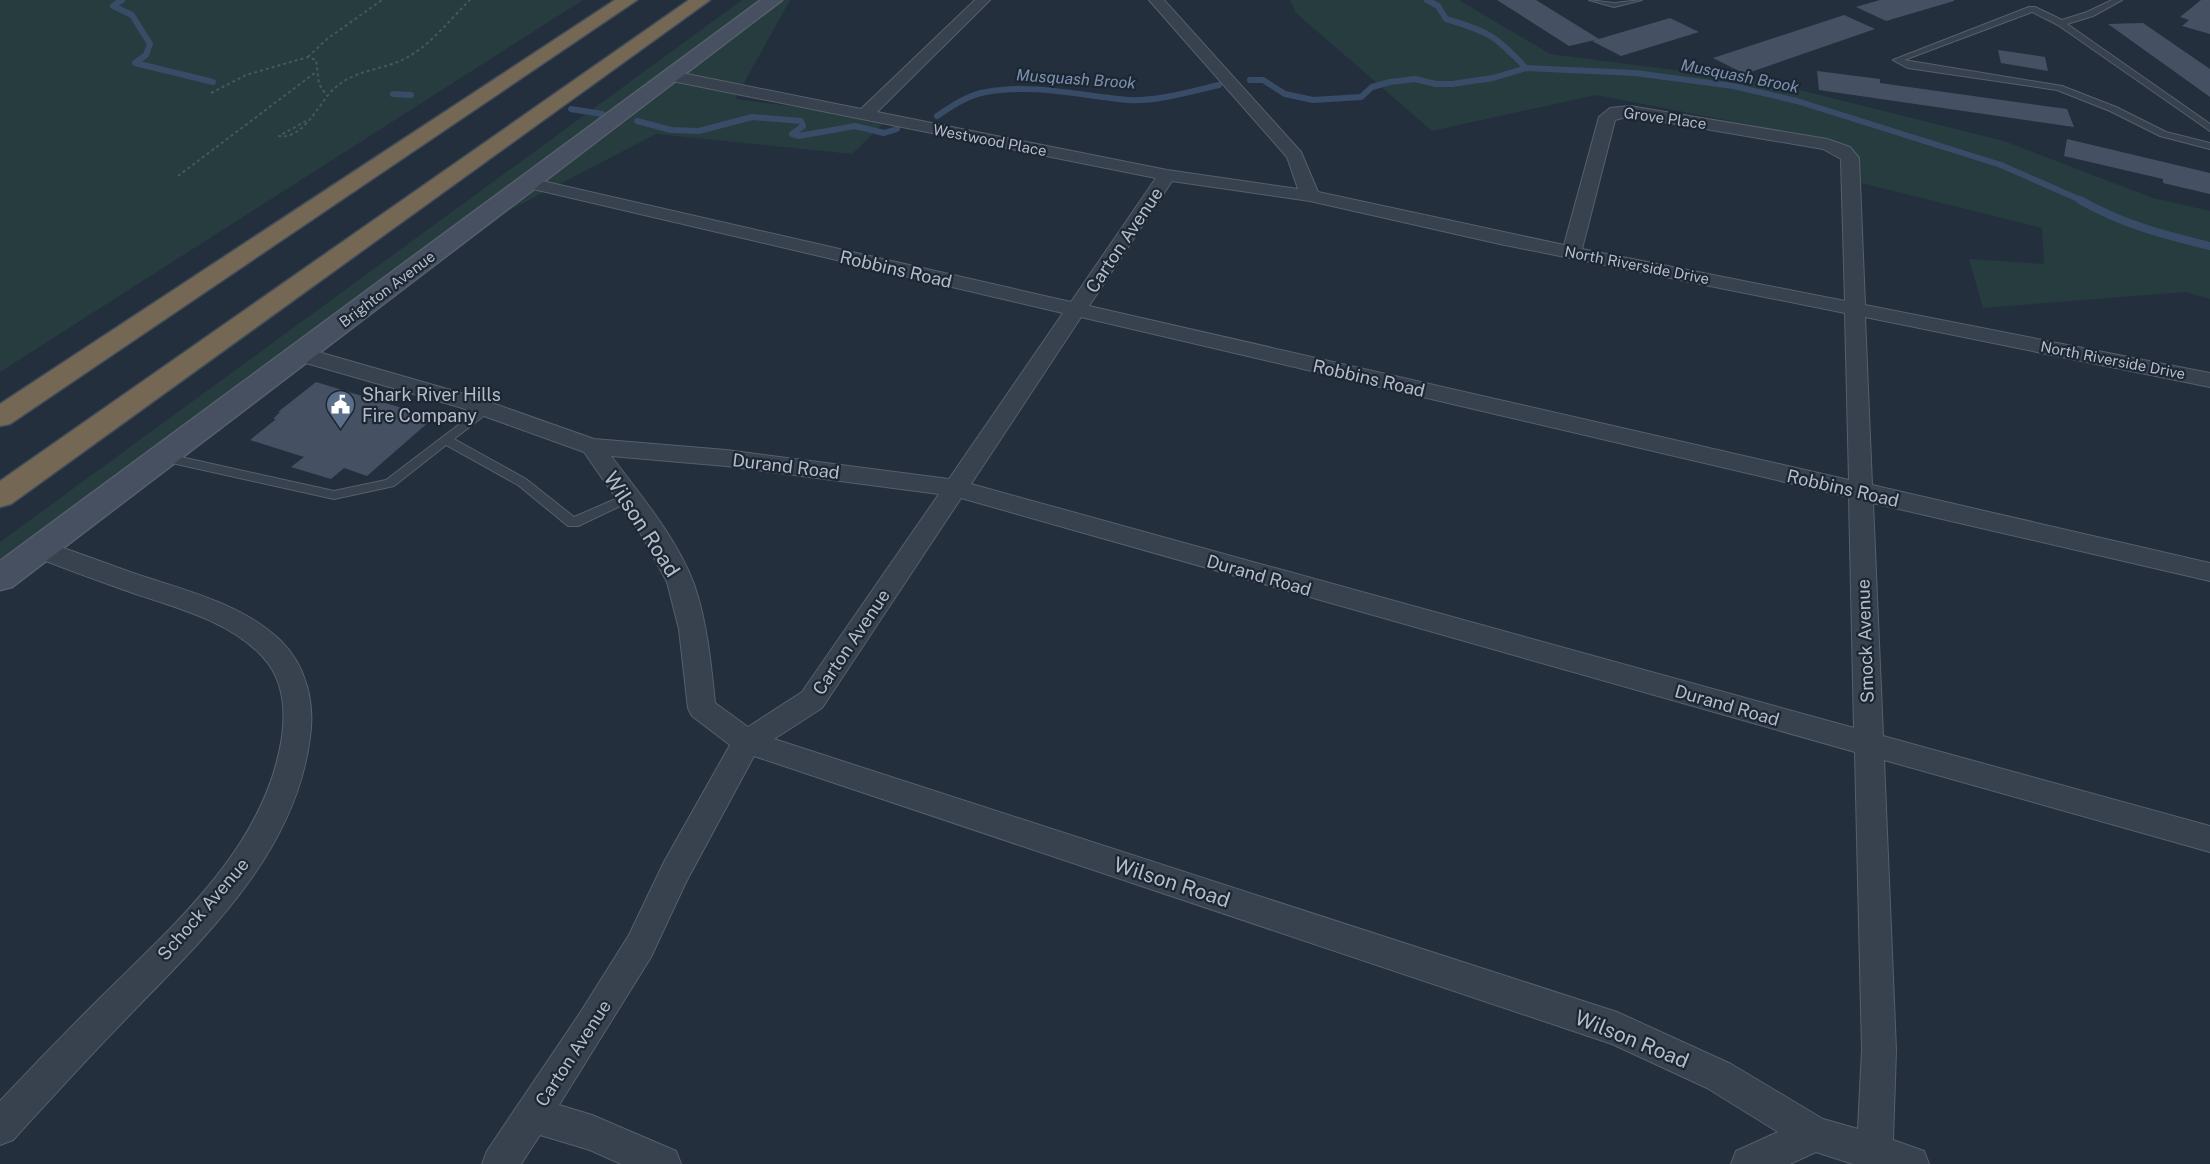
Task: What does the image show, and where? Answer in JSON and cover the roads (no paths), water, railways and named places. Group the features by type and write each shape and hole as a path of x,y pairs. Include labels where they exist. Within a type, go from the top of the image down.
{"highway":[{"path":"362,175 417,130 607,0"},
{"path":"0,417 628,0"},
{"path":"0,496 701,0"}],"street":[{"name":"Brighton Avenue","path":"0,578 773,0"},
{"path":"865,114 983,0"},
{"path":"1156,0 1295,156 1310,196"},
{"name":"Westwood Place","path":"672,76 1167,175 1310,196"},
{"name":"Grove Place","path":"1571,252 1610,114 1630,111 1827,144"},
{"name":"Smock Avenue","path":"1827,144 1844,151 1850,158 1879,1050 1875,1152"},
{"name":"Carton Avenue","path":"500,1164 592,1025 640,946 675,872 747,742 812,699 1167,175"},
{"name":"Robbins Road","path":"529,183 2210,572"},
{"name":"North Riverside Drive","path":"1310,196 1571,252 2210,380"},
{"name":"Durand Road","path":"300,354 486,408 592,447 726,458 956,488 1013,506 2210,839"},
{"name":"Wilson Road","path":"592,447 668,557 679,580 696,642 702,708 747,742 1617,1029 1719,1076 1815,1134 1911,1164"},
{"name":"Schock Avenue","path":"0,1127 222,893 269,824 294,761 297,744 298,706 292,680 280,657 255,635 210,610 39,549"},
{"path":"532,1115 592,1133 663,1164"},
{"path":"1749,1164 1815,1134"}],"lane":[{"path":"1593,0 1614,5 1638,0"},
{"path":"2061,23 2090,14 2118,0"},
{"path":"2210,128 2061,23 2032,9 1897,60 1908,65 2059,88 2113,109 2163,134 2210,146"},
{"path":"163,457 334,495 390,483 486,408"},
{"path":"446,440 522,482 573,523 627,498"}],"waterway":[{"name":"Musquash Brook","path":"122,0 113,6 132,15 150,44 146,55 135,63 213,82"},
{"path":"1427,0 1438,6 1446,19 1473,28 1498,41 1526,68"},
{"name":"Musquash Brook","path":"1250,80 1263,80 1285,94 1313,100 1361,97 1372,87 1390,82 1415,79 1436,84 1452,84 1493,78 1526,68"},
{"name":"Musquash Brook","path":"1526,68 1635,73 1733,86 1797,101 2001,165 2083,201"},
{"name":"Musquash Brook","path":"937,116 960,101 986,92 1004,90 1057,91 1139,100 1174,96 1219,85"},
{"name":"Musquash Brook","path":"393,94 411,95"},
{"name":"Musquash Brook","path":"571,109 602,114"},
{"name":"Musquash Brook","path":"637,121 671,130 699,131 752,117 801,121 803,126 792,134 799,136 855,126 884,133 897,129"},
{"name":"Musquash Brook","path":"2080,200 2127,222 2210,246"}],"place":[{"name":"Shark River Hills Fire Company","path":"341,430"}]}
